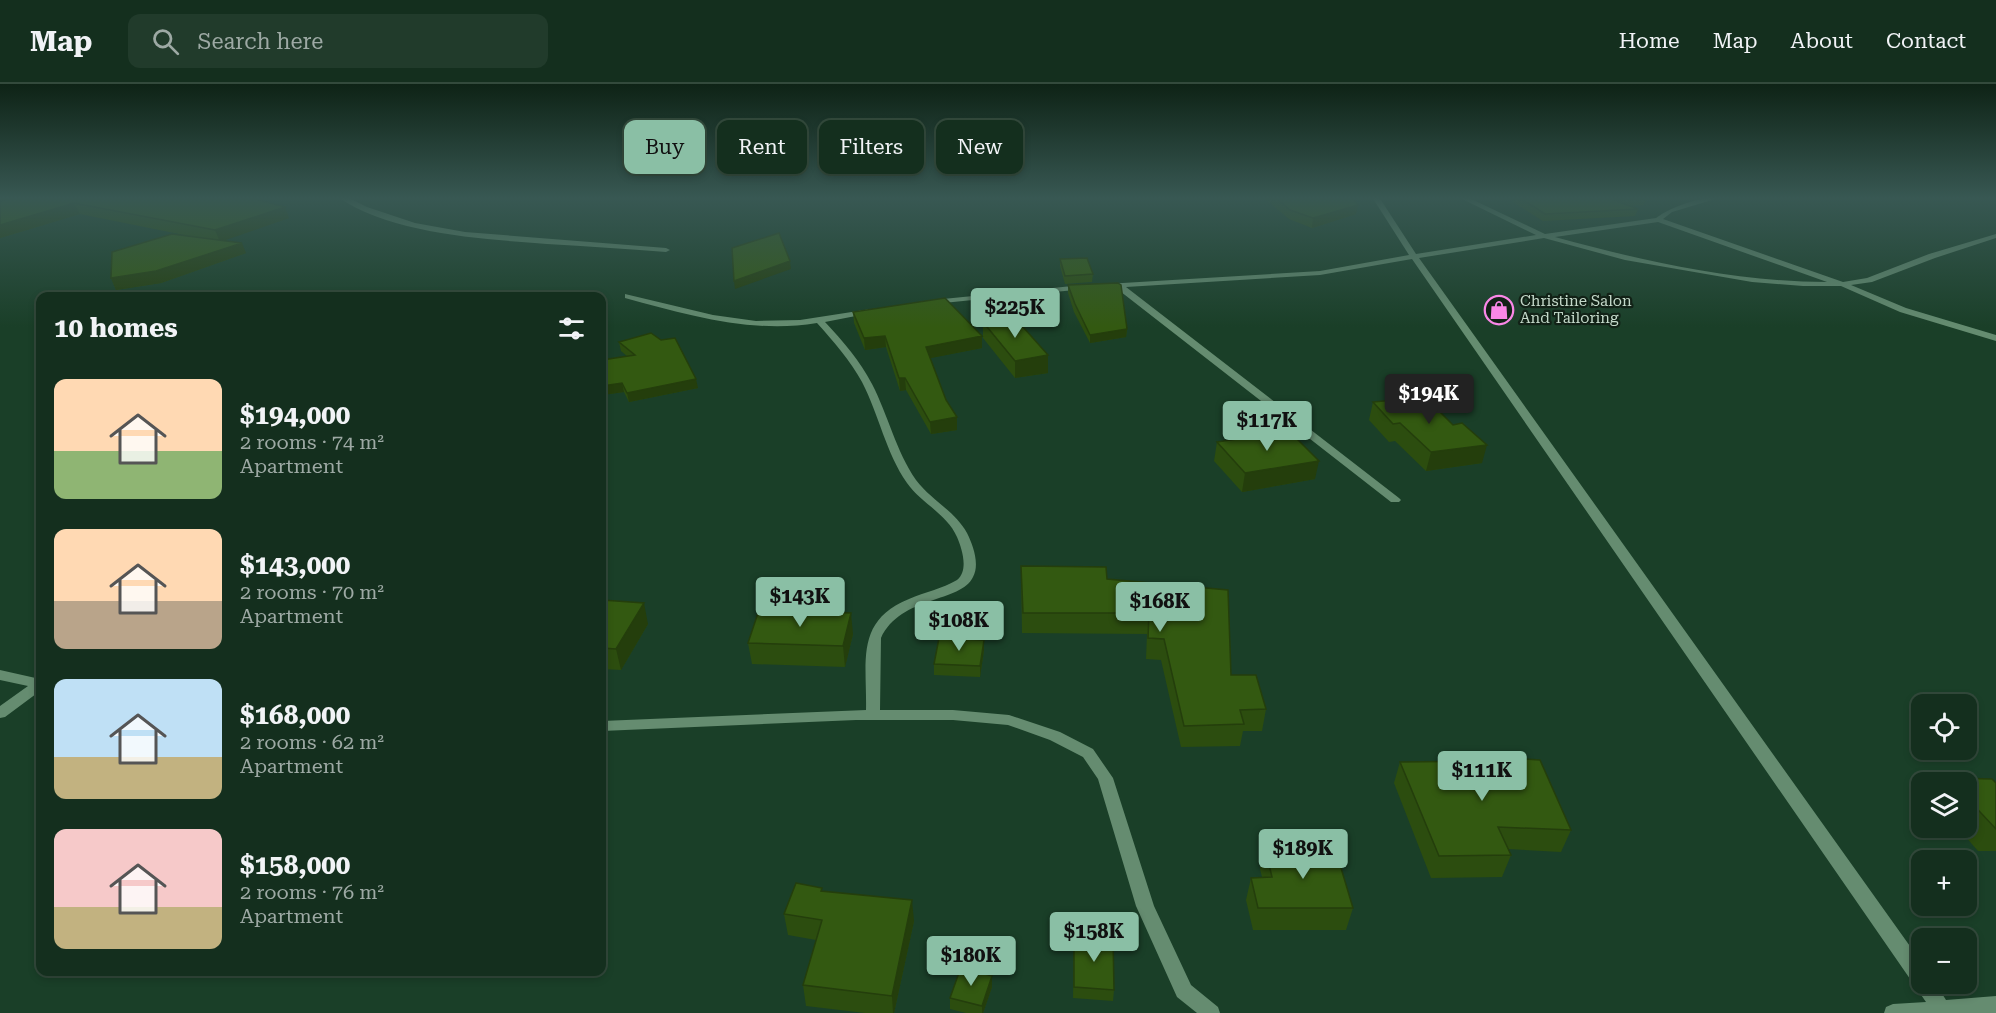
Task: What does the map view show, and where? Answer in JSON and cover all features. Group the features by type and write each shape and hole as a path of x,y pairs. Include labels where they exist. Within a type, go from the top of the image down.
{"street":[{"path":"537,240 666,250"},
{"path":"1403,240 1911,963"},
{"path":"926,303 1063,288 1320,273 1517,240"},
{"path":"1560,240 1625,258 1692,271 1752,280 1803,284 1842,284 1869,280 1932,256 1982,240"},
{"path":"1717,240 1842,284 1903,310 1996,338"},
{"path":"1119,286 1395,501"},
{"path":"628,296 736,322 798,324 879,309"},
{"path":"820,321 866,382 913,484 945,512 961,532 970,561 966,579 958,585 900,608 885,617 878,627 874,638 873,715"},
{"path":"0,675 36,683"},
{"path":"0,713 36,687"},
{"path":"606,726 873,715 953,715 1009,720 1054,735 1088,753 1105,777 1145,906 1184,991 1211,1013"},
{"path":"1932,994 1944,1011"},
{"path":"1893,1013 1944,1011 1996,1005"}],"building":[{"path":"151,240 221,240 242,243 156,271 111,278 112,252"},
{"path":"756,240 782,240 790,261 734,281 732,248"},
{"path":"1087,258 1093,274 1065,276 1060,259"},
{"path":"1118,283 1121,285 1127,329 1090,335 1068,285"},
{"path":"945,298 982,336 926,347 946,400 957,417 930,422 905,378 899,378 885,336 864,338 853,312"},
{"path":"1014,317 1048,355 1015,361 983,322"},
{"path":"651,333 661,340 675,338 696,379 627,393 622,383 606,385 606,359 635,355 619,342"},
{"path":"1425,397 1453,425 1462,423 1487,445 1431,452 1400,423 1393,424 1373,402"},
{"path":"1289,431 1319,461 1245,473 1217,442"},
{"path":"1021,566 1106,567 1107,579 1228,590 1231,675 1256,675 1266,709 1240,710 1244,724 1184,726 1164,639 1148,638 1149,613 1023,613"},
{"path":"606,600 644,603 616,649 606,648"},
{"path":"759,610 851,613 843,646 748,643"},
{"path":"939,638 984,640 980,666 934,664"},
{"path":"1487,757 1540,760 1571,830 1498,827 1511,855 1439,856 1400,762 1488,761"},
{"path":"1977,779 1992,779 1996,783 1996,829 1977,809"},
{"path":"1265,848 1335,848 1353,908 1258,908 1251,878 1272,877"},
{"path":"796,883 822,888 821,891 912,900 892,996 803,985 822,920 784,914"},
{"path":"1074,935 1113,938 1114,990 1074,987"},
{"path":"961,967 992,976 982,1006 950,998"}],"place":[{"name":"Christine Salon And Tailoring","path":"1499,310"}]}
